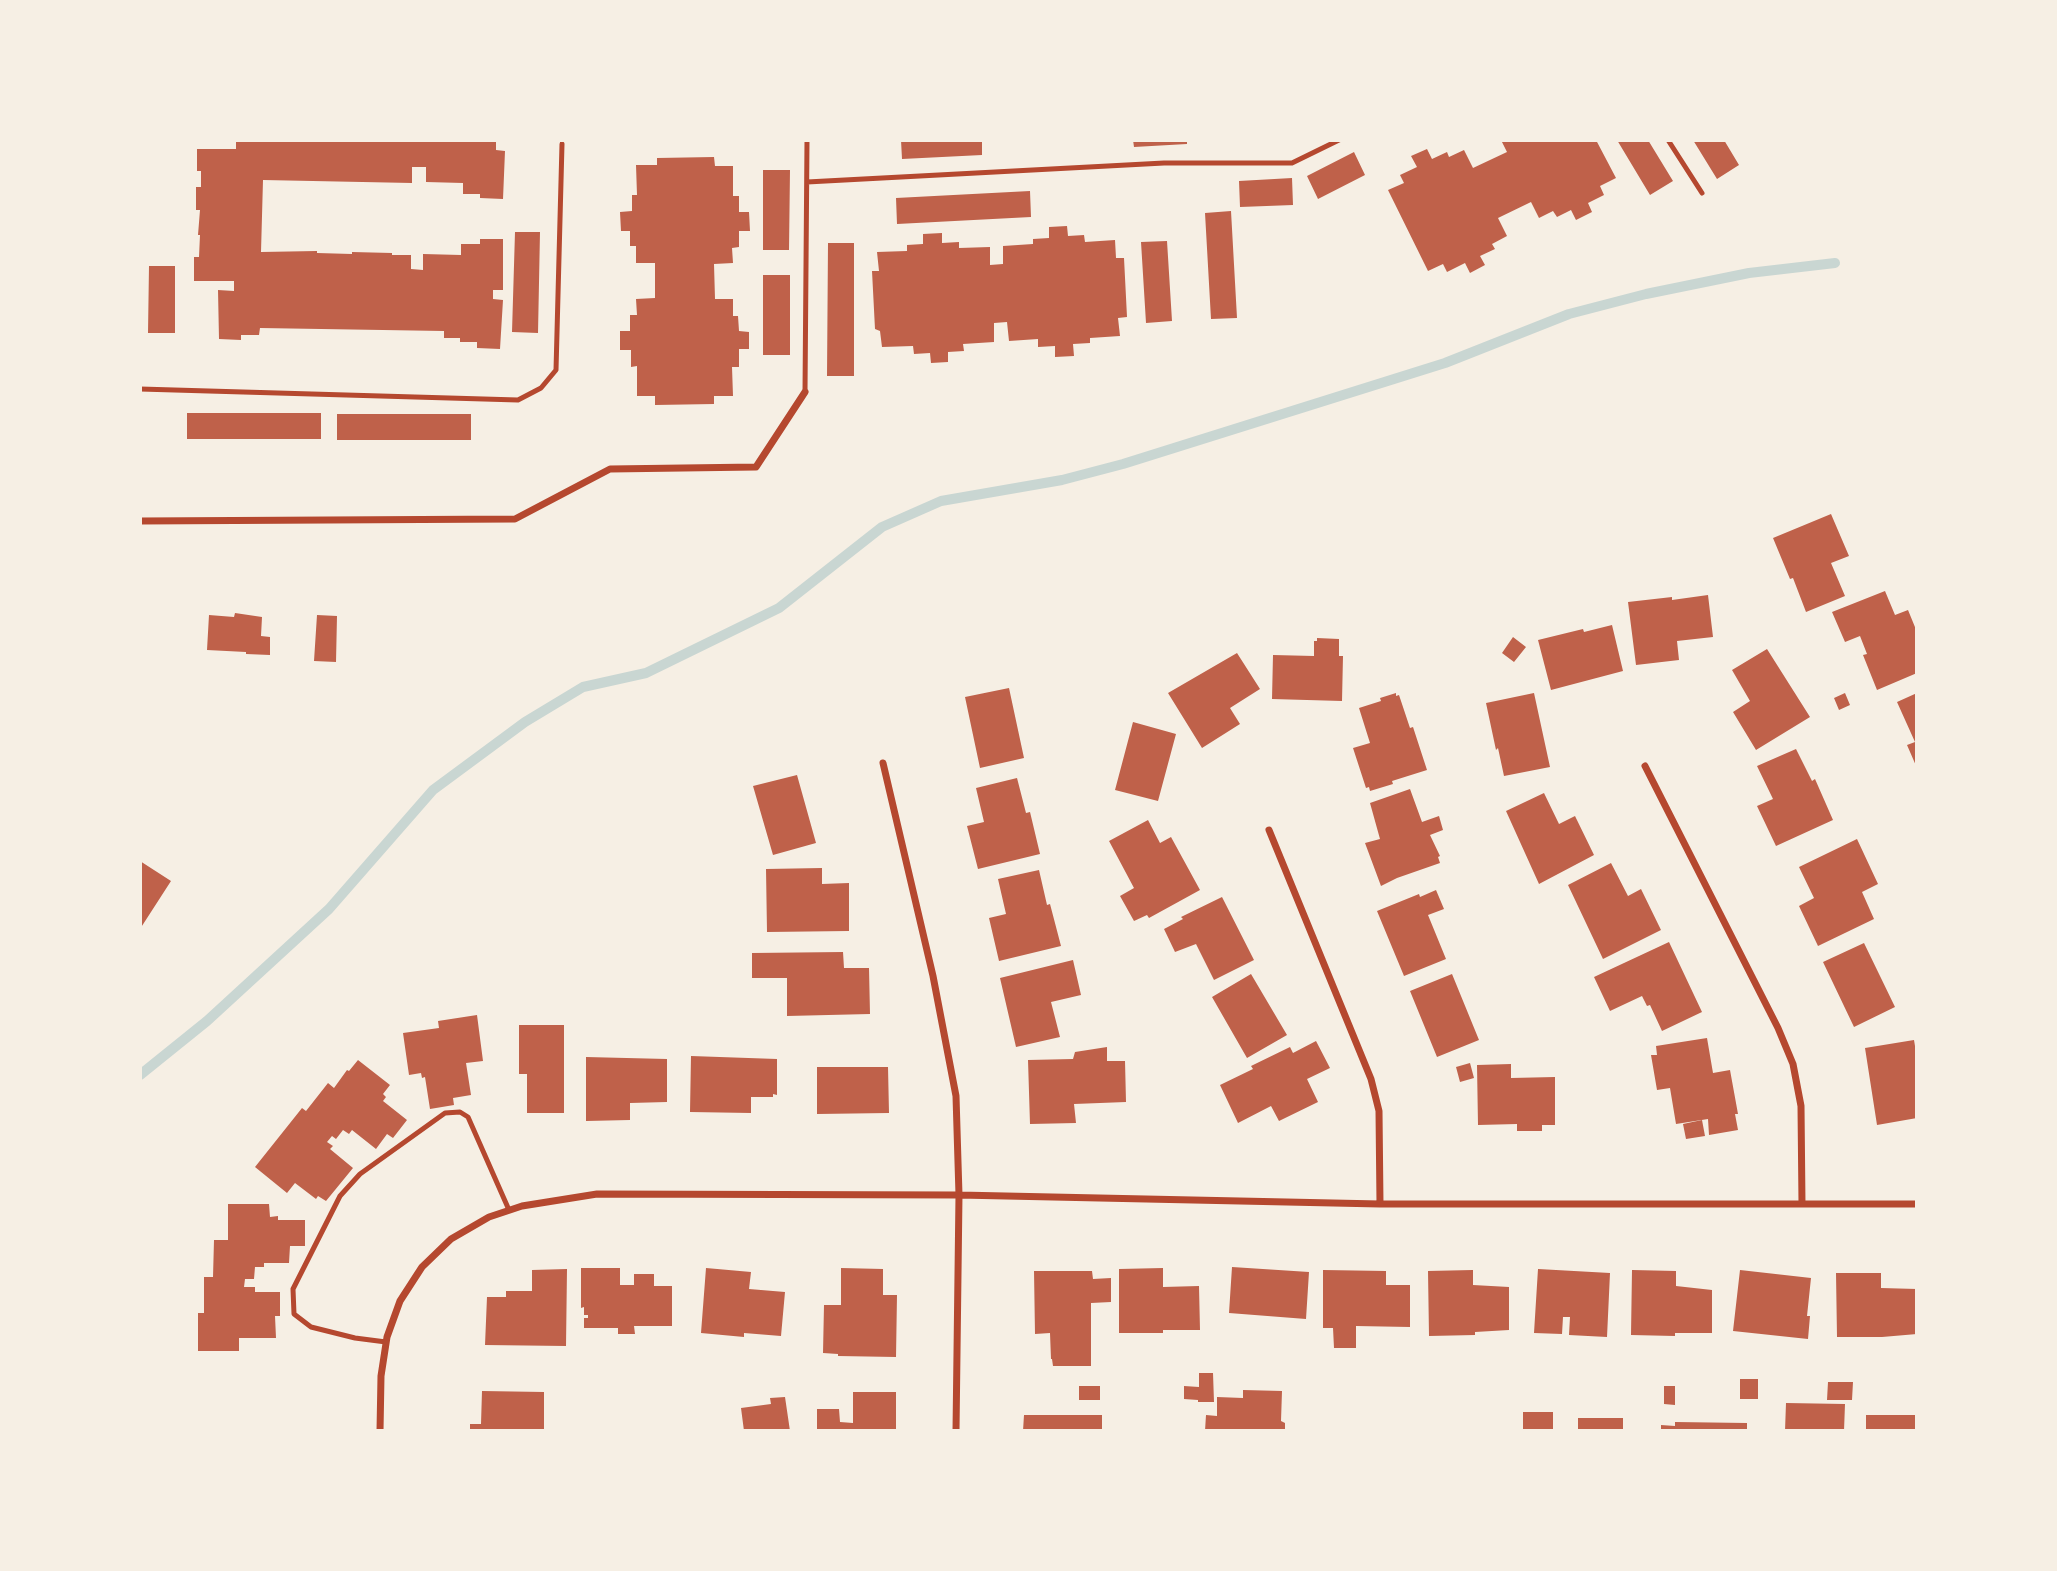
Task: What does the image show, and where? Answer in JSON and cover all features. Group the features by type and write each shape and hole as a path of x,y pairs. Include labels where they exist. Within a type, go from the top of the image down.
{"street":[{"path":"140,521 515,519 610,468 756,467 805,392"},
{"path":"883,763 933,976 956,1096 959,1195 956,1431"},
{"path":"1646,766 1778,1028 1793,1064 1801,1106 1802,1204"},
{"path":"1269,830 1371,1079 1379,1111 1380,1204"},
{"path":"380,1431 381,1376 386,1342 400,1301 422,1267 451,1239 489,1217 522,1206 597,1194 959,1195 1380,1204 1917,1204"}],"lane":[{"path":"805,392 807,140"},
{"path":"807,182 1164,163 1292,163 1339,140"},
{"path":"1668,140 1702,193"},
{"path":"140,389 518,400 541,388 556,370 562,144"},
{"path":"386,1342 355,1338 311,1327 294,1314 293,1289 340,1196 359,1174 445,1113 460,1112 468,1117 509,1210"}],"building":[{"path":"236,140 496,140 496,150 505,151 503,199 480,198 480,194 463,194 463,183 426,182 426,167 412,167 412,183 263,180 261,252 317,251 411,255 411,269 423,270 423,254 461,255 461,244 480,244 480,239 503,239 503,290 493,290 493,299 503,300 500,349 477,348 477,342 444,338 444,331 260,328 259,335 241,335 241,340 219,339 218,290 234,291 234,281 194,281 194,257 199,257 200,235 196,187 201,187 201,171 197,171 197,149 236,149"},
{"path":"901,140 982,140 982,155 902,159"},
{"path":"1133,140 1187,140 1187,144 1134,147"},
{"path":"1501,140 1596,140 1616,178 1600,186 1604,195 1588,203 1592,212 1576,220 1571,210 1557,217 1553,211 1539,218 1531,202 1498,218 1507,236 1492,244 1495,249 1480,256 1485,265 1470,273 1465,263 1447,272 1443,264 1428,271 1388,190 1404,183 1400,175 1417,167 1411,156 1427,149 1432,159 1447,152 1449,157 1464,150 1473,168 1507,152"},
{"path":"1617,140 1648,140 1673,181 1650,195"},
{"path":"1693,140 1724,140 1739,165 1717,179"},
{"path":"1354,152 1365,175 1318,199 1307,176"},
{"path":"714,157 715,166 733,166 733,196 739,196 739,212 749,212 750,231 739,231 739,247 732,248 733,263 714,264 715,299 733,299 733,316 738,316 739,331 749,332 749,349 739,349 739,367 732,367 733,396 714,396 714,404 655,405 655,396 637,396 637,366 631,367 631,350 620,350 620,331 630,331 630,315 637,315 636,299 655,298 655,263 636,263 636,246 630,246 630,231 621,231 620,212 632,211 632,195 637,195 636,165 657,165 657,158"},
{"path":"763,170 790,170 789,250 763,250"},
{"path":"1292,178 1293,205 1240,207 1239,181"},
{"path":"1030,191 1031,217 897,224 896,198"},
{"path":"1231,211 1237,318 1211,319 1205,213"},
{"path":"1067,226 1068,236 1084,235 1085,242 1115,240 1116,258 1124,258 1127,317 1118,318 1120,336 1090,338 1090,343 1073,344 1074,356 1055,357 1055,346 1038,347 1038,339 1009,341 1007,322 994,323 994,342 963,344 964,351 948,352 948,362 931,363 930,353 914,354 913,346 882,347 880,331 875,329 872,271 879,271 877,252 907,251 907,245 923,244 923,234 942,233 942,243 959,242 959,248 990,247 990,265 1003,264 1003,246 1033,244 1033,239 1049,238 1049,227"},
{"path":"515,232 540,232 538,333 512,332"},
{"path":"1167,241 1172,321 1146,323 1141,242"},
{"path":"828,243 854,243 854,376 827,376"},
{"path":"149,266 175,266 175,333 148,333"},
{"path":"763,275 790,275 790,355 763,355"},
{"path":"187,413 321,413 321,439 187,439"},
{"path":"337,414 471,414 471,440 337,440"},
{"path":"1831,514 1849,556 1831,563 1845,596 1806,612 1773,538"},
{"path":"1885,591 1895,615 1908,610 1917,632 1917,673 1877,690 1863,655 1867,654 1860,636 1845,642 1832,612"},
{"path":"1708,595 1713,637 1677,641 1679,660 1636,665 1628,602"},
{"path":"235,613 262,617 261,636 270,637 270,655 207,650 209,615 234,617"},
{"path":"317,615 337,616 336,662 314,661"},
{"path":"1612,625 1623,671 1551,690 1538,640"},
{"path":"1513,637 1526,647 1514,662 1502,653"},
{"path":"1317,638 1339,639 1339,656 1343,656 1342,701 1272,699 1273,655 1314,656 1314,641 1317,641"},
{"path":"1767,649 1810,717 1756,750 1733,712 1750,701 1732,670"},
{"path":"1237,653 1260,689 1230,708 1240,724 1202,748 1168,693"},
{"path":"1009,688 1024,758 980,768 965,697"},
{"path":"1396,693 1410,728 1413,727 1427,770 1370,791 1369,787 1366,788 1353,748 1370,743 1359,708"},
{"path":"1534,693 1550,767 1504,776 1486,703"},
{"path":"1845,693 1850,705 1839,710 1834,698"},
{"path":"1917,693 1917,768 1907,745 1915,742 1897,702"},
{"path":"1133,722 1176,734 1158,801 1115,790"},
{"path":"1796,749 1812,781 1815,779 1833,820 1776,846 1757,806 1773,799 1757,766"},
{"path":"797,775 816,843 773,855 753,786"},
{"path":"1017,778 1026,813 1030,812 1040,854 978,869 967,826 984,822 976,788"},
{"path":"1410,789 1422,822 1439,816 1443,830 1430,835 1440,856 1440,863 1381,886 1365,843 1380,839 1370,803"},
{"path":"1544,793 1559,824 1575,816 1594,855 1539,884 1506,811"},
{"path":"1148,820 1160,843 1171,837 1200,890 1149,918 1147,915 1134,921 1120,896 1134,888 1109,841"},
{"path":"1857,839 1878,884 1862,892 1874,919 1818,946 1799,906 1814,898 1799,867"},
{"path":"140,861 171,881 140,929"},
{"path":"1611,863 1628,896 1641,889 1661,930 1603,959 1568,885"},
{"path":"822,868 822,884 849,883 849,931 767,932 766,869"},
{"path":"1039,870 1061,946 999,961 989,918 1006,914 998,879"},
{"path":"1436,890 1444,909 1428,915 1446,959 1404,976 1377,911"},
{"path":"1222,897 1254,960 1214,980 1196,944 1175,952 1164,929 1183,919 1181,917"},
{"path":"1669,942 1702,1012 1662,1031 1650,1005 1647,1006 1642,996 1610,1011 1594,977"},
{"path":"1864,943 1895,1007 1854,1027 1823,962"},
{"path":"843,952 844,968 869,968 870,1014 787,1016 787,978 752,978 752,953"},
{"path":"1073,960 1081,995 1051,1002 1060,1037 1016,1047 1000,978"},
{"path":"1251,974 1287,1035 1247,1058 1212,997"},
{"path":"1452,974 1479,1040 1437,1057 1410,991"},
{"path":"477,1015 483,1061 466,1063 471,1095 453,1098 454,1105 430,1109 425,1077 422,1078 421,1073 409,1075 403,1033 439,1028 438,1021"},
{"path":"519,1025 564,1025 564,1113 527,1113 527,1074 519,1074"},
{"path":"1707,1038 1713,1073 1730,1070 1738,1114 1735,1114 1738,1130 1709,1135 1708,1119 1676,1124 1670,1088 1657,1090 1651,1055 1657,1055 1656,1046"},
{"path":"1914,1040 1917,1058 1917,1118 1877,1125 1865,1048"},
{"path":"1316,1041 1330,1068 1307,1079 1318,1102 1279,1121 1271,1106 1238,1123 1220,1085 1290,1047 1293,1053"},
{"path":"1107,1047 1107,1061 1125,1061 1126,1102 1074,1104 1076,1123 1030,1124 1028,1060 1073,1059 1075,1052"},
{"path":"691,1056 777,1059 777,1095 751,1097 751,1113 690,1112"},
{"path":"586,1057 667,1059 667,1102 630,1103 630,1120 586,1121"},
{"path":"358,1060 390,1085 383,1094 386,1097 383,1101 407,1120 393,1138 387,1134 376,1149 352,1130 349,1134 343,1130 336,1139 332,1136 327,1142 333,1146 330,1149 353,1168 326,1201 318,1196 316,1199 295,1183 287,1193 255,1167 302,1108 306,1111 328,1083 334,1088"},
{"path":"1470,1063 1474,1078 1460,1082 1456,1067"},
{"path":"1511,1064 1511,1078 1555,1077 1555,1125 1542,1125 1542,1131 1517,1131 1517,1124 1478,1125 1477,1065"},
{"path":"817,1067 888,1067 889,1113 817,1114"},
{"path":"1702,1120 1705,1136 1686,1139 1683,1124"},
{"path":"228,1204 269,1204 270,1217 278,1216 278,1220 305,1220 305,1246 290,1246 289,1263 264,1263 264,1267 255,1267 254,1279 245,1279 244,1287 255,1287 255,1292 280,1292 280,1316 275,1316 276,1338 239,1338 239,1351 198,1351 198,1313 204,1313 204,1277 213,1277 214,1240 228,1240"},
{"path":"1232,1267 1309,1272 1306,1319 1229,1313"},
{"path":"581,1268 620,1268 620,1285 634,1285 634,1274 654,1274 654,1286 672,1286 672,1326 634,1326 635,1334 618,1334 618,1328 584,1328 584,1318 588,1318 588,1315 584,1315 584,1307 581,1308"},
{"path":"706,1268 751,1272 749,1289 785,1292 781,1336 744,1333 744,1337 701,1333"},
{"path":"841,1268 883,1269 883,1295 897,1295 896,1357 838,1356 823,1353 824,1305 841,1305"},
{"path":"1163,1268 1163,1287 1199,1286 1200,1330 1119,1333 1119,1269"},
{"path":"567,1269 566,1346 485,1345 487,1297 506,1297 506,1291 532,1291 532,1270"},
{"path":"1538,1269 1610,1273 1607,1337 1569,1335 1570,1317 1563,1317 1562,1334 1534,1333"},
{"path":"1323,1270 1386,1271 1386,1285 1410,1285 1410,1327 1356,1326 1356,1348 1334,1348 1333,1328 1323,1328"},
{"path":"1473,1270 1473,1285 1509,1287 1509,1330 1475,1332 1475,1335 1429,1336 1428,1271"},
{"path":"1632,1270 1676,1271 1676,1286 1712,1290 1712,1333 1631,1335"},
{"path":"1740,1270 1811,1278 1807,1316 1810,1316 1808,1339 1733,1331"},
{"path":"1034,1271 1092,1271 1093,1279 1111,1278 1111,1302 1091,1303 1091,1366 1053,1366 1050,1333 1035,1334"},
{"path":"1836,1273 1881,1273 1881,1288 1917,1289 1917,1334 1837,1337"},
{"path":"1199,1373 1213,1373 1214,1402 1184,1399 1184,1386 1199,1387"},
{"path":"1740,1379 1758,1379 1758,1399 1740,1399"},
{"path":"1828,1382 1853,1382 1852,1400 1827,1400"},
{"path":"1079,1386 1100,1386 1100,1400 1079,1400"},
{"path":"1664,1386 1675,1386 1675,1405 1664,1404"},
{"path":"1243,1390 1282,1391 1281,1421 1285,1423 1285,1431 1205,1431 1206,1415 1217,1416 1217,1397 1243,1398"},
{"path":"482,1391 544,1392 544,1431 470,1431 470,1424 481,1424"},
{"path":"853,1392 896,1392 896,1430 817,1431 817,1409 839,1409 840,1422 853,1423"},
{"path":"785,1397 790,1431 744,1431 741,1408 771,1404 770,1398"},
{"path":"1786,1403 1845,1404 1844,1431 1785,1431"},
{"path":"1523,1412 1553,1412 1553,1431 1523,1431"},
{"path":"1024,1415 1102,1415 1102,1431 1023,1431"},
{"path":"1866,1415 1917,1415 1917,1431 1866,1431"},
{"path":"1578,1418 1623,1418 1623,1431 1578,1431"},
{"path":"1675,1422 1747,1423 1747,1431 1661,1431 1661,1425 1675,1426"}],"waterway":[{"path":"140,1075 207,1021 329,909 433,790 525,722 583,687 646,673 779,608 882,527 941,501 1062,480 1123,464 1445,363 1569,314 1646,294 1749,273 1835,263"}]}
